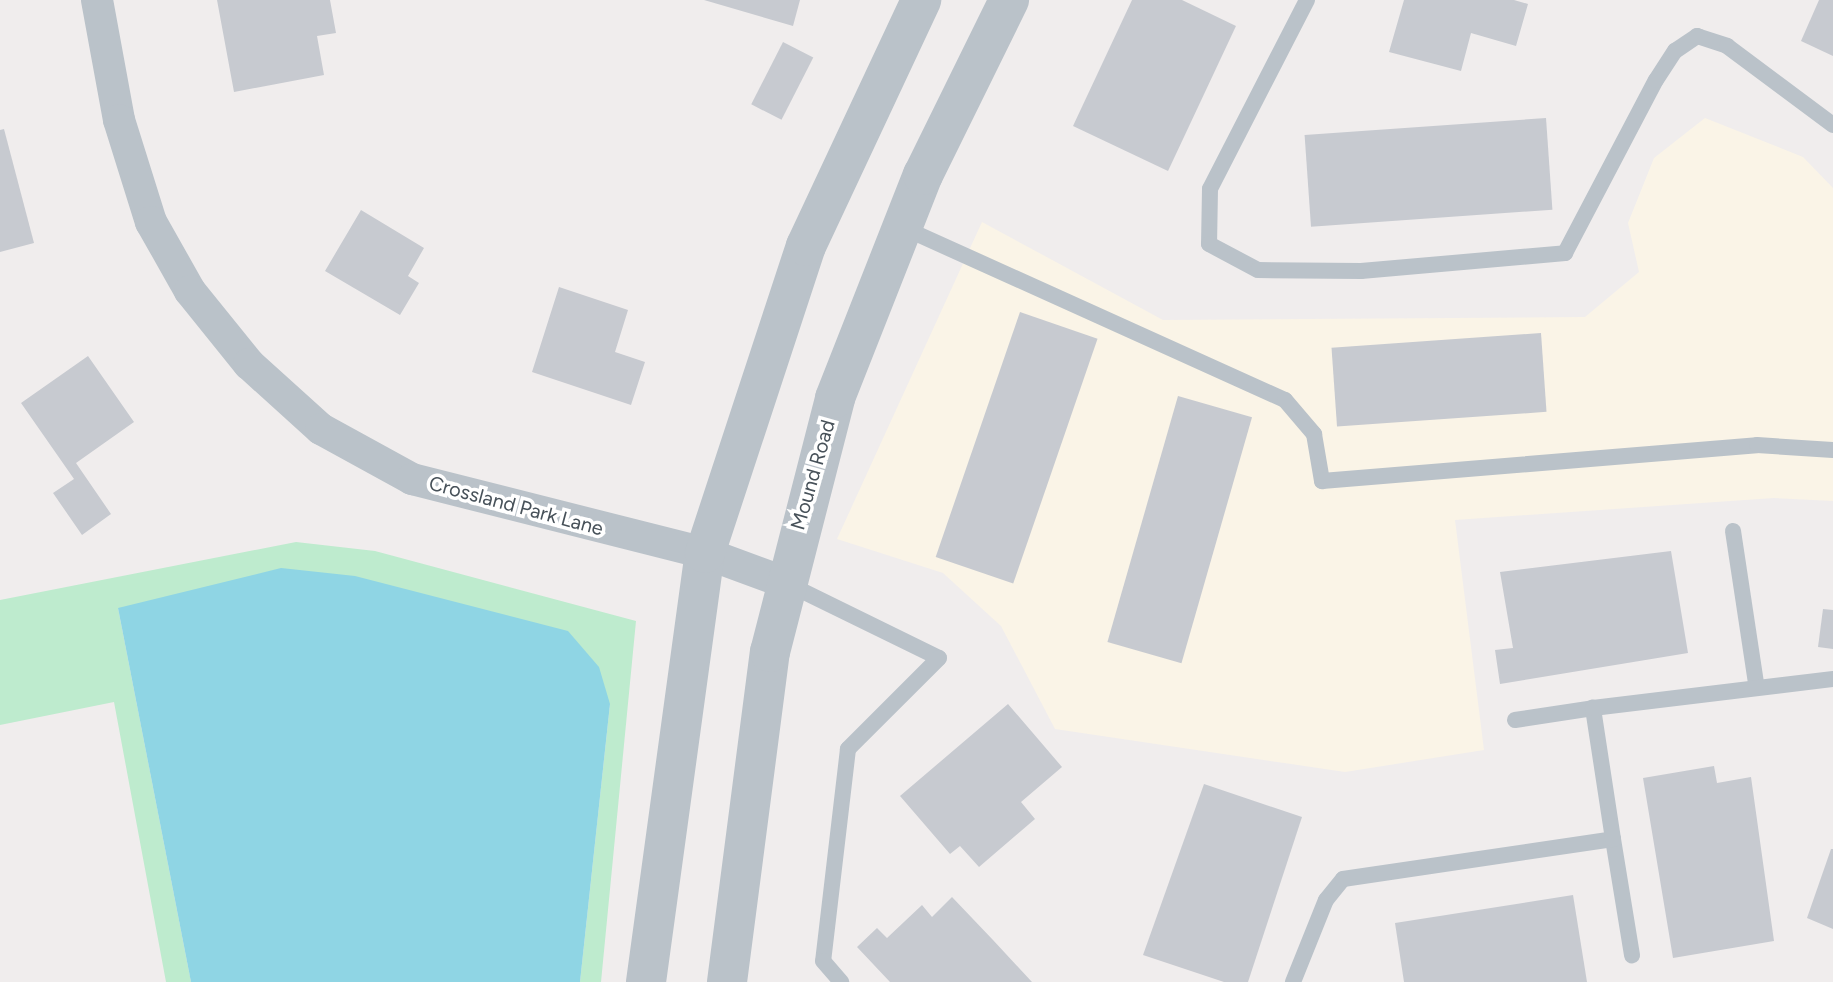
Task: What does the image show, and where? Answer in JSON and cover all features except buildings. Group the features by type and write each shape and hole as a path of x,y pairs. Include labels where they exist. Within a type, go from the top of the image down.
{"street":[{"name":"Crossland Park Lane","path":"97,0 119,120 151,222 199,303 249,364 321,429 412,479 472,498 705,553 784,582"},
{"path":"646,982 705,553 806,246 921,0"},
{"name":"Mound Road","path":"727,982 752,762 784,582 835,398 902,227 1009,0"}],"lane":[{"path":"1307,0 1210,189 1209,244 1258,270 1361,271 1565,253 1656,80 1675,51 1697,36 1727,46 1833,125"},
{"path":"902,227 1285,400 1314,434 1322,481 1757,445 1833,450"},
{"path":"1733,531 1756,683"},
{"path":"784,582 939,658 848,749 823,961 841,982"},
{"path":"1515,720 1756,683 1833,679"},
{"path":"1593,708 1632,955"},
{"path":"1293,982 1326,900 1343,879 1613,839"}],"shaded area":[{"path":"1705,118 1803,157 1833,188 1833,501 1774,498 1455,520 1484,750 1345,772 1055,729 1001,626 943,573 837,539 982,222 1163,320 1585,317 1639,272 1628,223 1654,158"}],"green space":[{"path":"296,542 375,551 636,621 601,982 580,982 610,704 118,608 191,982 166,982 114,702 0,725 0,600"}],"water":[{"path":"281,568 355,576 568,631 599,667 610,704 580,982 191,982 118,608"}]}
